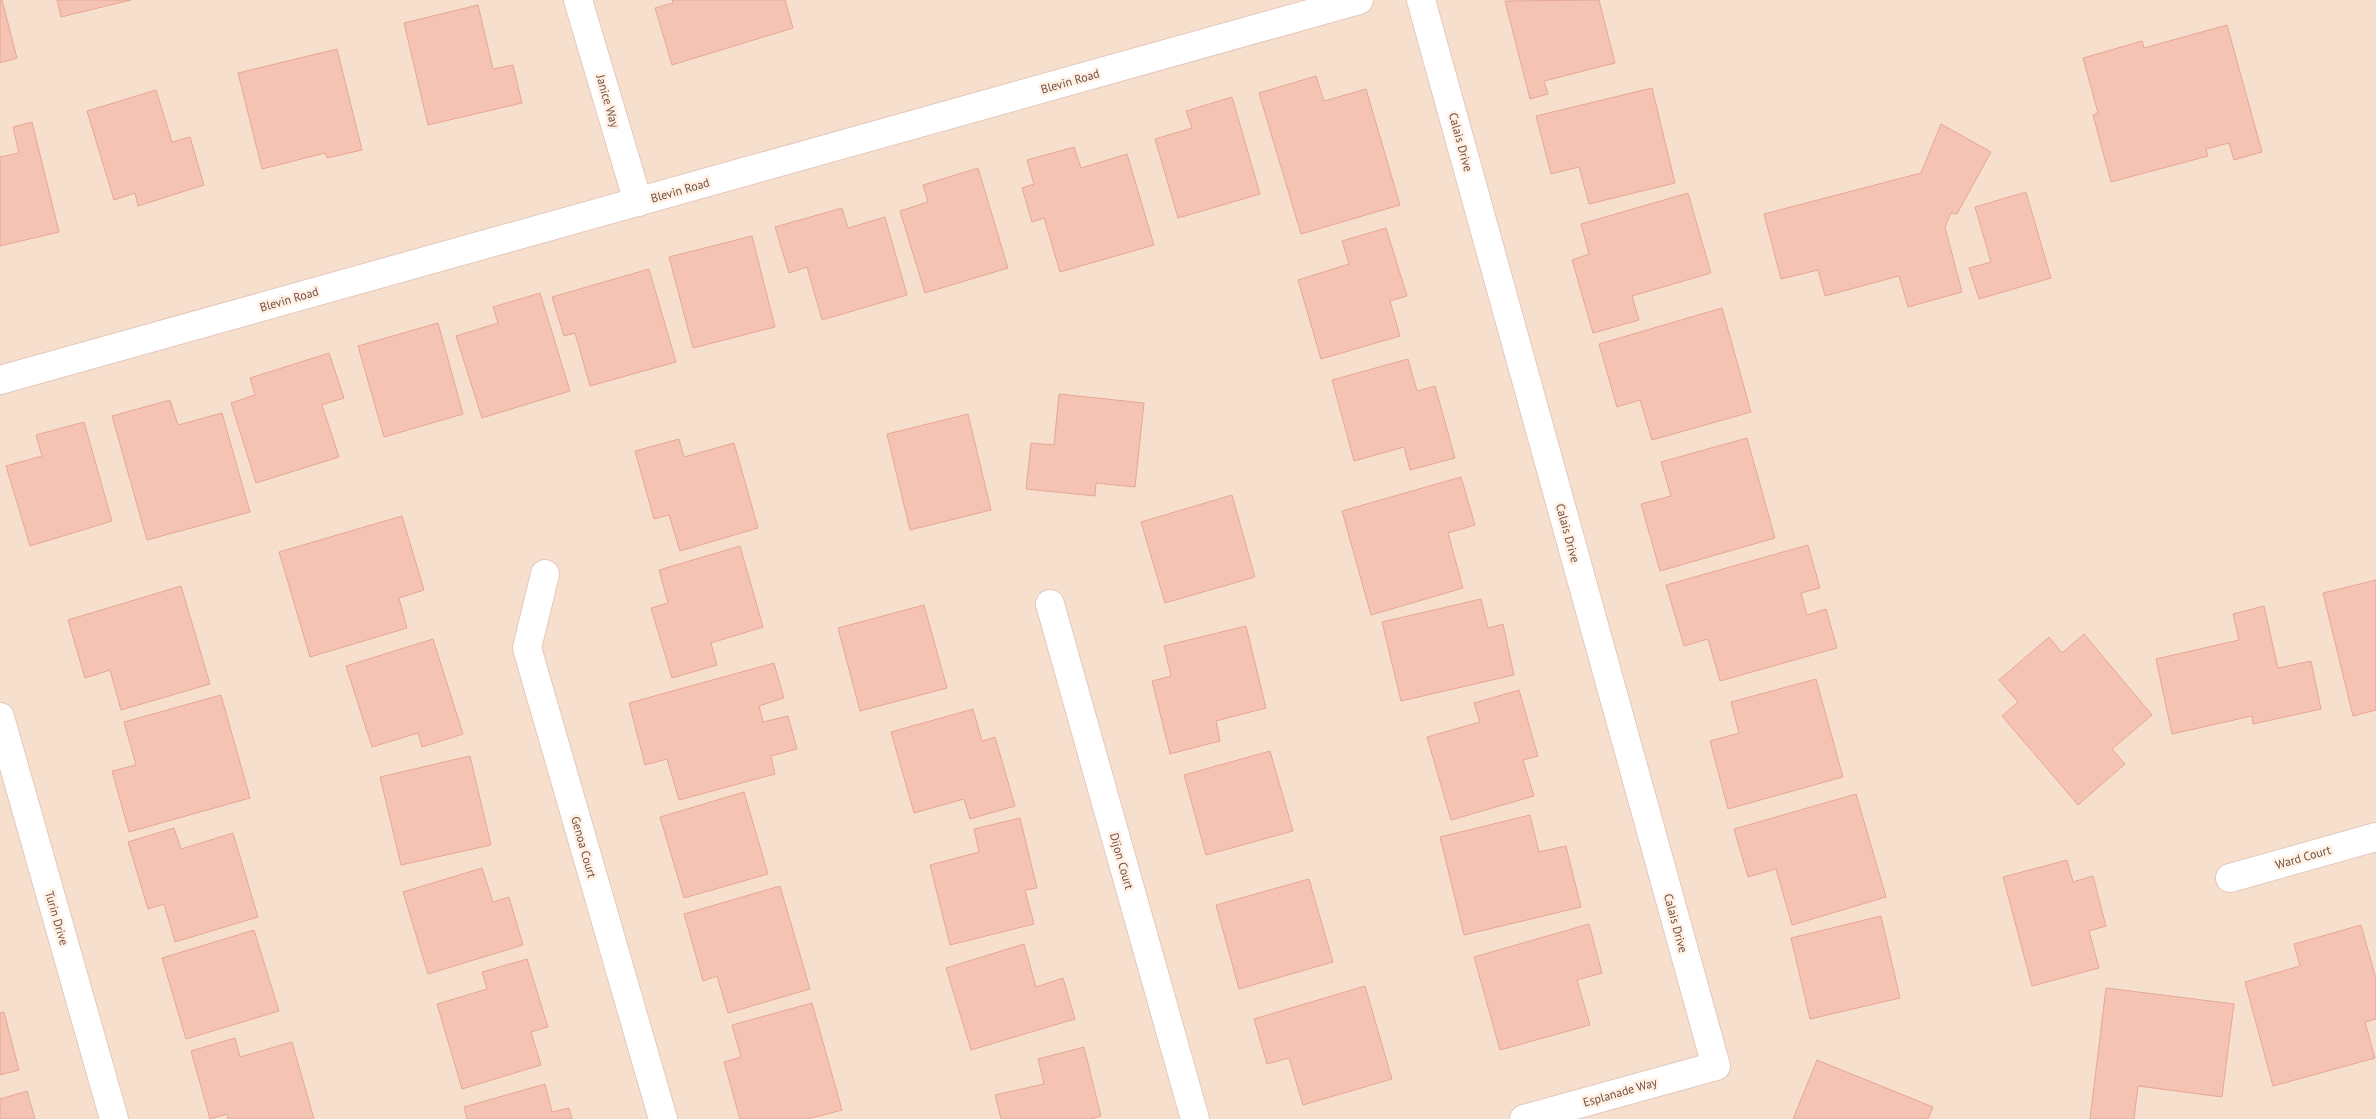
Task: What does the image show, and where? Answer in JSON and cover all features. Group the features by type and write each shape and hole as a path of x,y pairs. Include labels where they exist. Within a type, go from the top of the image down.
{"street":[{"name":"Janice Way","path":"578,0 638,202"},
{"name":"Blevin Road","path":"0,380 1359,0"},
{"name":"Calais Drive","path":"1421,0 1716,1066"},
{"name":"Genoa Court","path":"545,574 527,648 663,1119"},
{"name":"Dijon Court","path":"1050,604 1195,1119"},
{"name":"Turin Drive","path":"0,717 114,1119"},
{"name":"Ward Court","path":"2230,878 2376,837"},
{"name":"Esplanade Way","path":"1524,1119 1716,1066"}],"shaded area":[{"path":"0,0 2376,0 2376,1119 0,1119"}],"building":[{"path":"0,0 2,0 17,58 0,63"},
{"path":"57,0 131,0 61,17"},
{"path":"672,0 785,0 793,28 672,65 655,8 673,3"},
{"path":"1599,0 1615,63 1544,81 1548,94 1530,99 1505,1"},
{"path":"478,5 493,69 513,65 522,103 428,125 404,23"},
{"path":"2227,25 2262,152 2234,160 2229,143 2206,149 2208,156 2111,182 2093,115 2098,113 2083,58 2142,41 2144,48"},
{"path":"337,49 362,150 327,158 325,153 262,169 238,73"},
{"path":"1316,76 1324,101 1366,89 1400,205 1301,234 1259,93"},
{"path":"1652,88 1675,183 1589,204 1579,167 1551,174 1536,116"},
{"path":"156,90 172,142 190,137 204,185 138,206 135,193 114,200 87,111"},
{"path":"1232,97 1260,194 1178,218 1155,139 1192,128 1186,111"},
{"path":"32,122 59,232 0,246 0,157 19,153 13,127"},
{"path":"1941,124 1991,152 1957,214 1951,213 1945,227 1962,292 1908,307 1899,276 1825,296 1818,270 1781,279 1764,214 1921,173"},
{"path":"1074,147 1081,168 1127,154 1154,245 1060,272 1044,218 1032,222 1022,188 1034,184 1027,160"},
{"path":"978,168 1008,268 925,293 900,211 928,202 923,185"},
{"path":"2026,192 2051,278 1979,299 1969,268 1991,262 1975,207"},
{"path":"1688,193 1711,273 1632,296 1639,320 1593,333 1572,260 1589,254 1581,224"},
{"path":"842,208 848,228 885,217 907,295 822,320 807,267 789,273 775,227"},
{"path":"1386,228 1407,296 1390,301 1400,336 1321,359 1298,280 1349,264 1342,241"},
{"path":"752,236 775,327 693,348 669,257"},
{"path":"649,269 676,362 590,386 575,333 564,336 552,297"},
{"path":"540,293 570,391 482,418 456,336 498,323 493,307"},
{"path":"1722,308 1751,412 1652,440 1640,400 1617,407 1599,344"},
{"path":"438,323 463,414 384,437 358,346"},
{"path":"329,353 344,398 322,405 339,457 256,483 231,403 255,395 250,378"},
{"path":"1408,359 1417,391 1435,386 1455,458 1410,470 1404,447 1354,461 1332,380"},
{"path":"1059,394 1144,403 1135,487 1096,483 1095,496 1026,489 1031,443 1054,445"},
{"path":"170,400 178,425 222,413 250,512 147,540 112,416"},
{"path":"968,414 991,510 910,530 887,434"},
{"path":"84,422 112,521 30,546 6,466 42,456 36,435"},
{"path":"1747,438 1775,538 1660,571 1641,504 1671,496 1661,462"},
{"path":"679,439 684,457 734,443 758,528 680,551 669,515 654,519 635,451"},
{"path":"1461,477 1475,525 1448,533 1463,588 1371,615 1342,511"},
{"path":"1232,495 1255,577 1165,603 1141,522"},
{"path":"402,516 424,590 399,598 407,628 310,657 279,552"},
{"path":"1808,545 1820,588 1801,593 1807,615 1826,609 1837,648 1720,681 1708,639 1684,646 1666,585"},
{"path":"740,546 763,627 711,643 717,665 672,678 651,608 668,603 659,570"},
{"path":"2376,580 2376,710 2353,716 2323,593"},
{"path":"181,586 210,684 121,710 110,670 85,678 68,620"},
{"path":"1481,599 1488,628 1503,624 1514,675 1401,701 1382,622"},
{"path":"924,605 947,688 860,711 838,628"},
{"path":"2264,606 2278,668 2311,661 2321,709 2253,724 2252,716 2172,734 2156,659 2239,640 2233,614"},
{"path":"1246,626 1266,708 1216,721 1220,741 1170,754 1152,681 1171,676 1164,646"},
{"path":"2084,634 2152,715 2112,749 2125,764 2078,805 2002,716 2018,702 1999,680 2049,637 2062,653"},
{"path":"433,639 463,734 422,747 418,733 372,747 346,666"},
{"path":"774,663 784,698 759,706 763,722 788,716 797,749 771,756 775,774 679,800 667,759 645,765 629,703"},
{"path":"1816,679 1843,777 1728,809 1710,741 1739,733 1731,702"},
{"path":"1519,690 1538,756 1523,760 1534,796 1451,820 1427,737 1480,722 1474,703"},
{"path":"221,695 250,798 129,832 112,771 136,765 124,722"},
{"path":"973,709 982,741 995,737 1015,806 970,819 964,799 914,813 891,732"},
{"path":"1270,751 1293,831 1206,855 1184,775"},
{"path":"470,756 491,845 401,865 380,777"},
{"path":"744,792 768,874 684,898 660,817"},
{"path":"1856,794 1886,897 1792,925 1776,869 1748,877 1734,829"},
{"path":"1530,815 1539,852 1566,846 1581,907 1464,935 1440,837"},
{"path":"1020,818 1037,888 1025,890 1034,924 950,945 930,865 979,852 974,829"},
{"path":"174,828 181,849 233,833 258,917 175,942 164,904 148,909 128,842"},
{"path":"2067,860 2073,882 2093,876 2106,926 2089,931 2099,968 2032,986 2003,877"},
{"path":"482,868 493,902 509,897 523,945 428,974 403,892"},
{"path":"1309,879 1333,962 1239,989 1216,905"},
{"path":"780,886 810,989 728,1013 717,976 703,981 684,914"},
{"path":"1881,916 1900,998 1810,1019 1791,938"},
{"path":"1589,924 1602,973 1577,980 1590,1025 1500,1050 1474,957"},
{"path":"2361,925 2376,979 2376,1019 2365,1022 2375,1058 2273,1086 2245,982 2300,966 2294,944"},
{"path":"254,930 279,1011 186,1039 162,958"},
{"path":"1024,944 1036,987 1063,978 1075,1019 971,1050 946,968"},
{"path":"527,959 548,1027 531,1032 541,1065 462,1089 437,1004 487,989 482,972"},
{"path":"1365,986 1392,1079 1303,1105 1289,1058 1267,1064 1254,1019"},
{"path":"2106,988 2234,1004 2222,1097 2138,1086 2134,1119 2090,1119"},
{"path":"812,1003 842,1110 808,1119 740,1119 724,1062 741,1057 732,1025"},
{"path":"4,1012 19,1070 0,1075 0,1013"},
{"path":"235,1038 240,1057 292,1042 314,1119 228,1119 227,1114 210,1119 191,1051"},
{"path":"1084,1047 1101,1116 1090,1119 1001,1119 995,1095 1044,1084 1038,1059"},
{"path":"1817,1060 1933,1107 1928,1119 1793,1119"},
{"path":"545,1084 552,1112 569,1108 572,1119 467,1119 464,1107"},
{"path":"27,1091 35,1119 0,1119 0,1099"}]}
